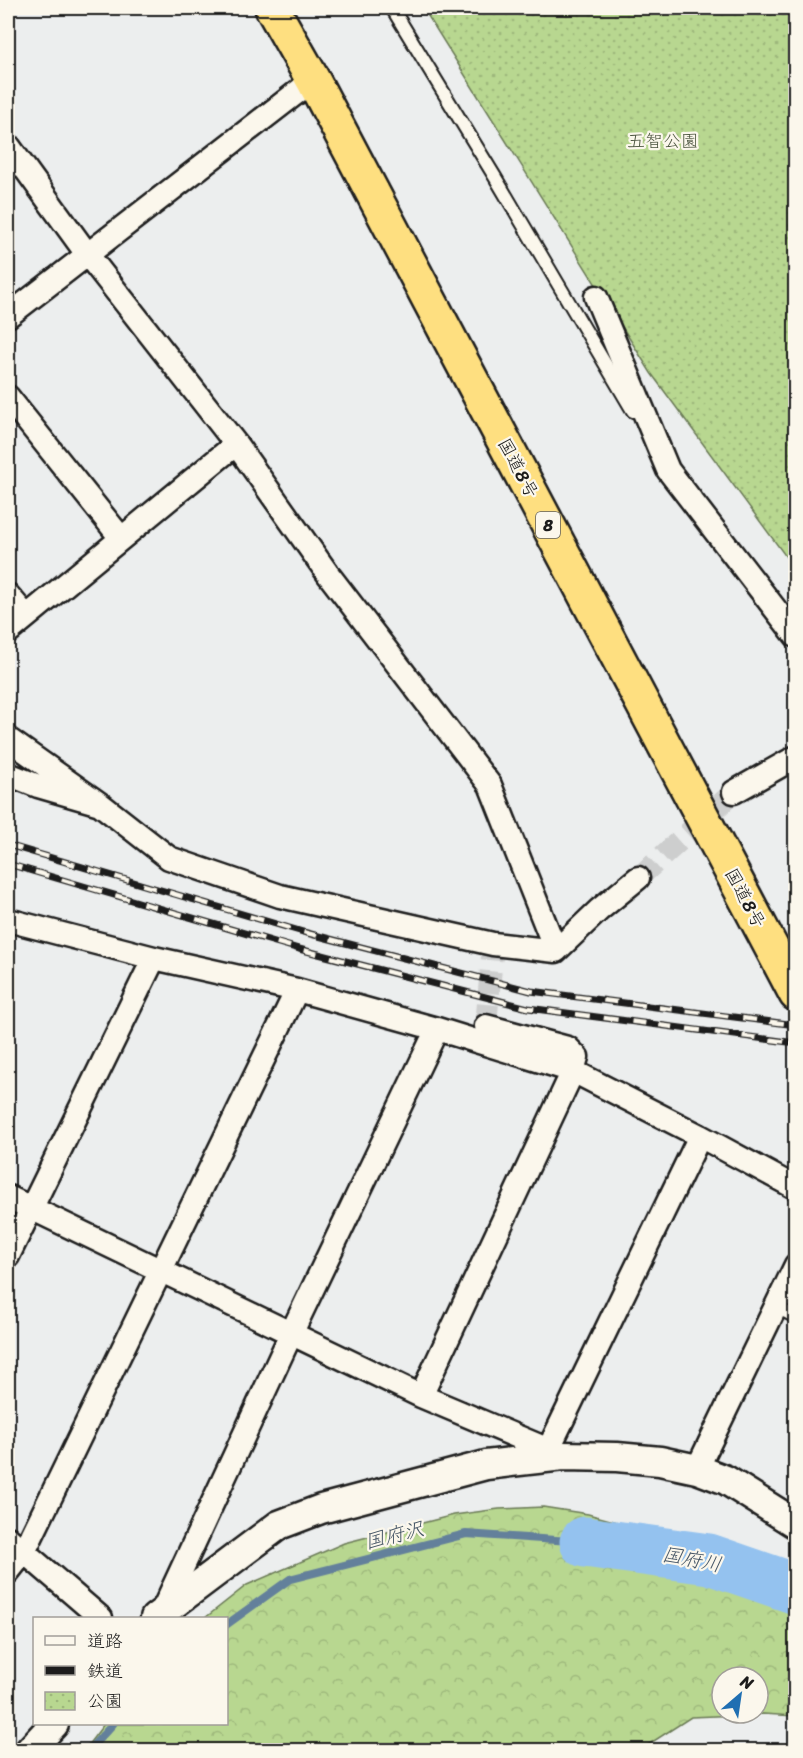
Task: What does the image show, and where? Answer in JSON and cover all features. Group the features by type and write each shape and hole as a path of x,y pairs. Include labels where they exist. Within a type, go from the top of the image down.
{"highway":[{"name":"国道8号","path":"272,8 313,80 789,982"}],"street":[{"path":"8,316 313,80"},
{"path":"8,145 87,254 237,444 328,574 490,785 556,951"},
{"path":"596,297 668,470 795,636"},
{"path":"8,398 121,538"},
{"path":"8,632 237,444"},
{"path":"8,595 26,616"},
{"path":"8,739 100,804 169,858 280,896 493,944 556,951"},
{"path":"734,792 795,757"},
{"path":"8,774 38,786 100,804"},
{"path":"556,951 598,910 638,878"},
{"path":"10,927 297,990 437,1029 573,1071 795,1188"},
{"path":"8,1256 154,958"},
{"path":"8,1572 16,1545 161,1271 297,990"},
{"path":"421,1396 573,1071 576,1057 568,1048 486,1026"},
{"path":"158,1616 437,1029"},
{"path":"556,1453 699,1136"},
{"path":"8,1197 421,1396 556,1453"},
{"path":"697,1469 786,1312 795,1265"},
{"path":"158,1616 279,1525 321,1509 486,1465 556,1453 660,1461 697,1469 726,1480 795,1524"},
{"path":"16,1545 100,1617"},
{"path":"30,1750 53,1725"}],"lane":[{"path":"392,8 668,470"}],"green space":[{"name":"五智公園","path":"423,8 795,8 795,569 651,373"},
{"path":"543,1507 588,1514 629,1525 746,1564 795,1574 795,1716 770,1714 770,1665 710,1665 710,1716 691,1717 640,1750 84,1750 103,1725 228,1725 228,1617 206,1617 247,1585 344,1543 454,1515 499,1509"}],"waterway":[{"name":"国府沢","path":"228,1624 290,1579 466,1534 585,1542"},
{"name":"国府川","path":"585,1542 709,1559 796,1589"},
{"name":"国府沢","path":"89,1750 112,1725"}],"tunnel":[{"path":"638,878 734,792"},
{"path":"486,1026 493,944"}],"railway":[{"path":"8,845 303,932 531,991 796,1025"},
{"path":"8,864 299,949 528,1008 796,1043"}]}
